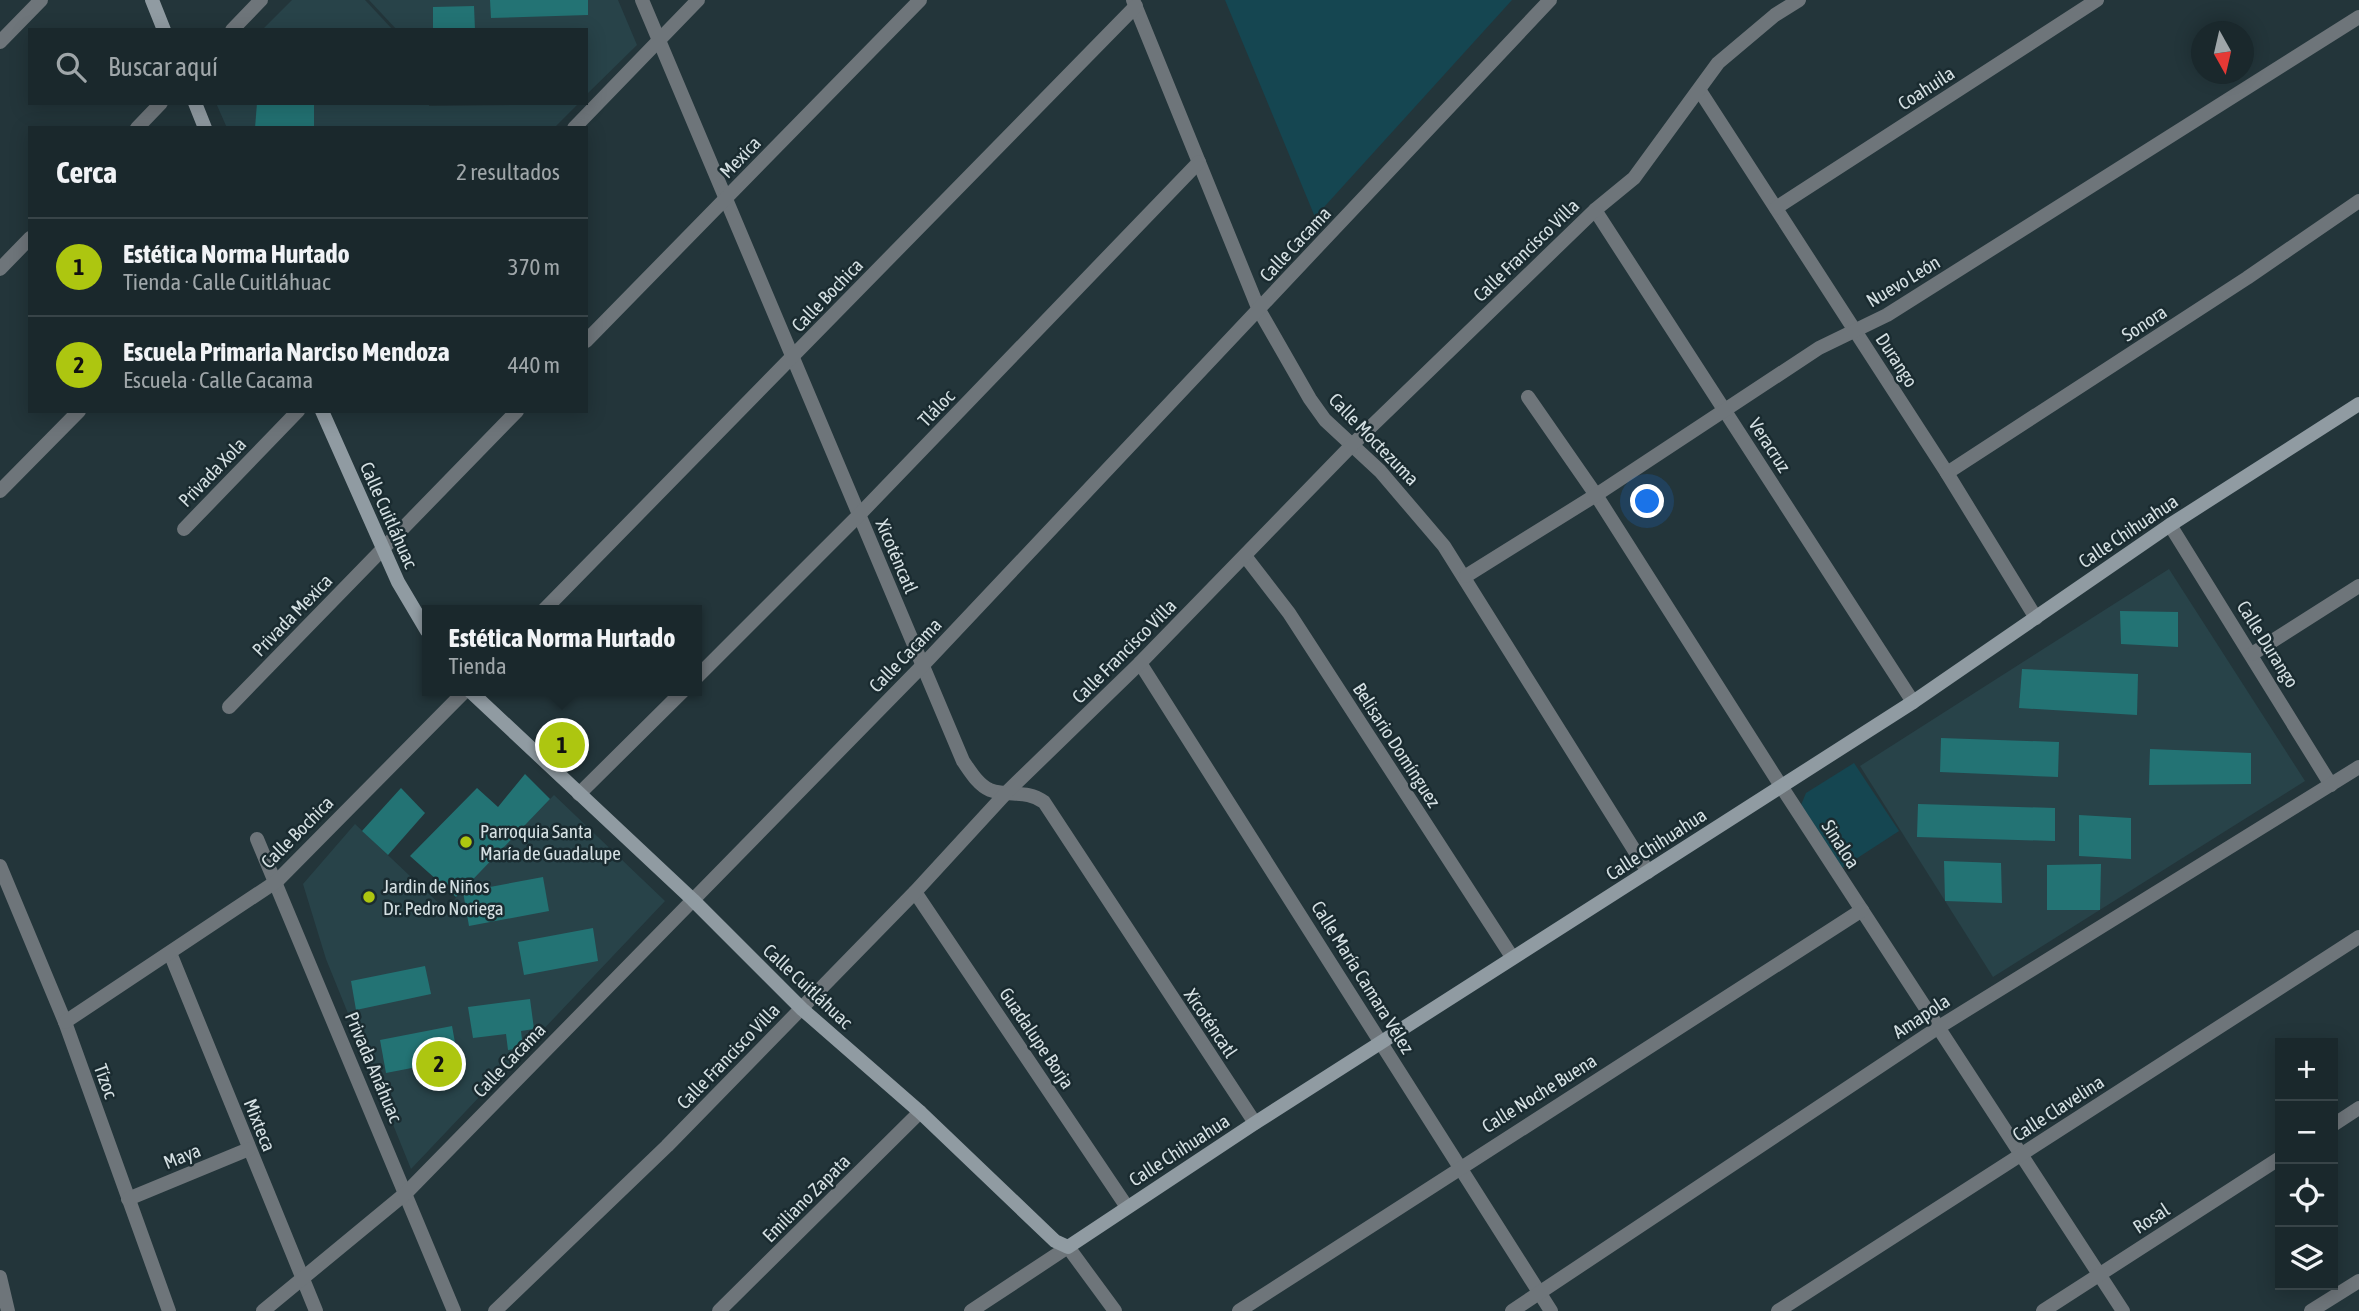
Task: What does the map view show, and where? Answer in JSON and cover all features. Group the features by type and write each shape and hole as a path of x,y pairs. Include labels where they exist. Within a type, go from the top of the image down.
{"street":[{"path":"0,42 41,0"},
{"path":"152,0 163,28"},
{"path":"234,28 261,0"},
{"name":"Xicoténcatl","path":"642,0 963,761 975,779 989,790 1033,794 1044,802 1255,1123"},
{"path":"576,126 698,0"},
{"name":"Mexica","path":"588,339 920,0"},
{"name":"Calle Cacama","path":"263,1311 406,1193 923,665 1550,0"},
{"name":"Calle Francisco Villa","path":"495,1311 667,1146 915,892 1007,792 1140,663 1352,445 1595,210 1634,178 1718,63 1775,7 1799,0"},
{"name":"Coahuila","path":"1776,208 2096,0"},
{"name":"Calle Moctezuma","path":"1135,3 1259,310 1325,421 1406,500 1465,576 1648,872"},
{"name":"Calle Bochica","path":"549,605 792,359 1135,3"},
{"name":"Nuevo León","path":"1465,576 1596,495 1724,409 1854,328 1887,315 2359,17"},
{"name":"Durango","path":"1700,91 1947,473 2036,618"},
{"path":"139,126 159,105"},
{"path":"196,105 204,126"},
{"name":"Tláloc","path":"702,672 858,516 1199,162"},
{"name":"Sonora","path":"1947,473 2259,271 2359,201"},
{"name":"Veracruz","path":"1595,210 1913,702"},
{"path":"0,269 28,240"},
{"name":"Sinaloa","path":"1528,397 1596,495 1781,786 2123,1311"},
{"name":"Calle Chihuahua","path":"971,1311 1255,1123 1913,702 2170,525 2359,404"},
{"path":"0,491 77,413"},
{"name":"Privada Xola","path":"184,530 296,413"},
{"name":"Calle Cuitláhuac","path":"323,413 382,549 422,623"},
{"path":"382,549 515,413"},
{"name":"Calle Durango","path":"2170,525 2331,785"},
{"name":"Privada Mexica","path":"229,708 382,549"},
{"name":"Belisario Domínguez","path":"1245,556 1289,613 1512,957"},
{"path":"2252,654 2359,586"},
{"name":"Calle María Camara Vélez","path":"1140,663 1285,887 1381,1044 1551,1311"},
{"name":"Calle Bochica","path":"65,1022 276,881 463,696"},
{"name":"Calle Cuitláhuac","path":"473,696 693,900 802,1009 920,1112 1055,1241 1068,1247 1115,1311"},
{"path":"579,794 678,696"},
{"name":"Amapola","path":"1512,1311 1939,1027 2359,767"},
{"name":"Privada Anáhuac","path":"257,839 454,1311"},
{"name":"Tízoc","path":"0,866 65,1022 169,1311"},
{"name":"Guadalupe Borja","path":"915,892 1127,1207"},
{"name":"Calle Noche Buena","path":"1239,1311 1460,1166 1862,910"},
{"name":"Calle Clavelina","path":"1778,1311 2359,937"},
{"name":"Mixteca","path":"170,953 316,1311"},
{"path":"2338,1122 2359,1108"},
{"name":"Emiliano Zapata","path":"719,1311 920,1112"},
{"name":"Maya","path":"128,1199 249,1149"},
{"name":"Rosal","path":"2043,1311 2275,1161"},
{"path":"0,1277 8,1311"},
{"path":"2311,1311 2359,1281"}],"shaded area":[{"path":"292,0 365,0 391,28 264,28"},
{"path":"369,0 618,0 637,45 588,93 588,28 395,28"},
{"path":"1225,0 1512,0 1315,217"},
{"path":"217,105 577,105 556,126 226,126"},
{"path":"2169,569 2305,781 1993,977 1860,766"},
{"path":"1854,763 1899,831 1842,868 1801,805 1806,793"},
{"path":"554,795 665,901 411,1169 326,959 303,884 355,824 447,911 463,887"}],"building":[{"path":"490,0 588,0 588,15 491,18"},
{"path":"474,6 475,28 433,28 433,7"},
{"path":"257,105 314,105 314,126 255,126"},
{"path":"2120,611 2178,612 2178,647 2121,644"},
{"path":"2022,669 2138,674 2137,715 2019,708"},
{"path":"1941,738 2059,742 2058,777 1940,772"},
{"path":"2150,749 2251,753 2251,784 2149,785"},
{"name":"Parroquia Santa María de Guadalupe","path":"525,774 550,799 456,897 410,856 477,788 498,807"},
{"path":"401,788 425,813 388,855 362,831"},
{"path":"1918,804 2055,808 2055,841 1917,837"},
{"path":"2079,815 2131,818 2131,859 2079,856"},
{"path":"1944,861 2001,863 2002,903 1945,901"},
{"path":"2101,864 2100,910 2047,910 2047,865"},
{"path":"543,877 549,911 469,926 463,892"},
{"path":"593,928 598,961 524,975 518,942"},
{"path":"425,966 431,994 356,1010 351,981"},
{"path":"530,999 534,1029 521,1031 523,1048 508,1050 506,1034 473,1038 468,1007"},
{"path":"452,1026 458,1059 386,1073 380,1040"}],"place":[{"name":"Estética Norma Hurtado","path":"562,745"},
{"name":"Parroquia Santa María de Guadalupe","path":"466,842"},
{"name":"Jardin de Niños Dr. Pedro Noriega","path":"369,897"},
{"name":"Escuela Primaria Narciso Mendoza","path":"439,1064"}]}
